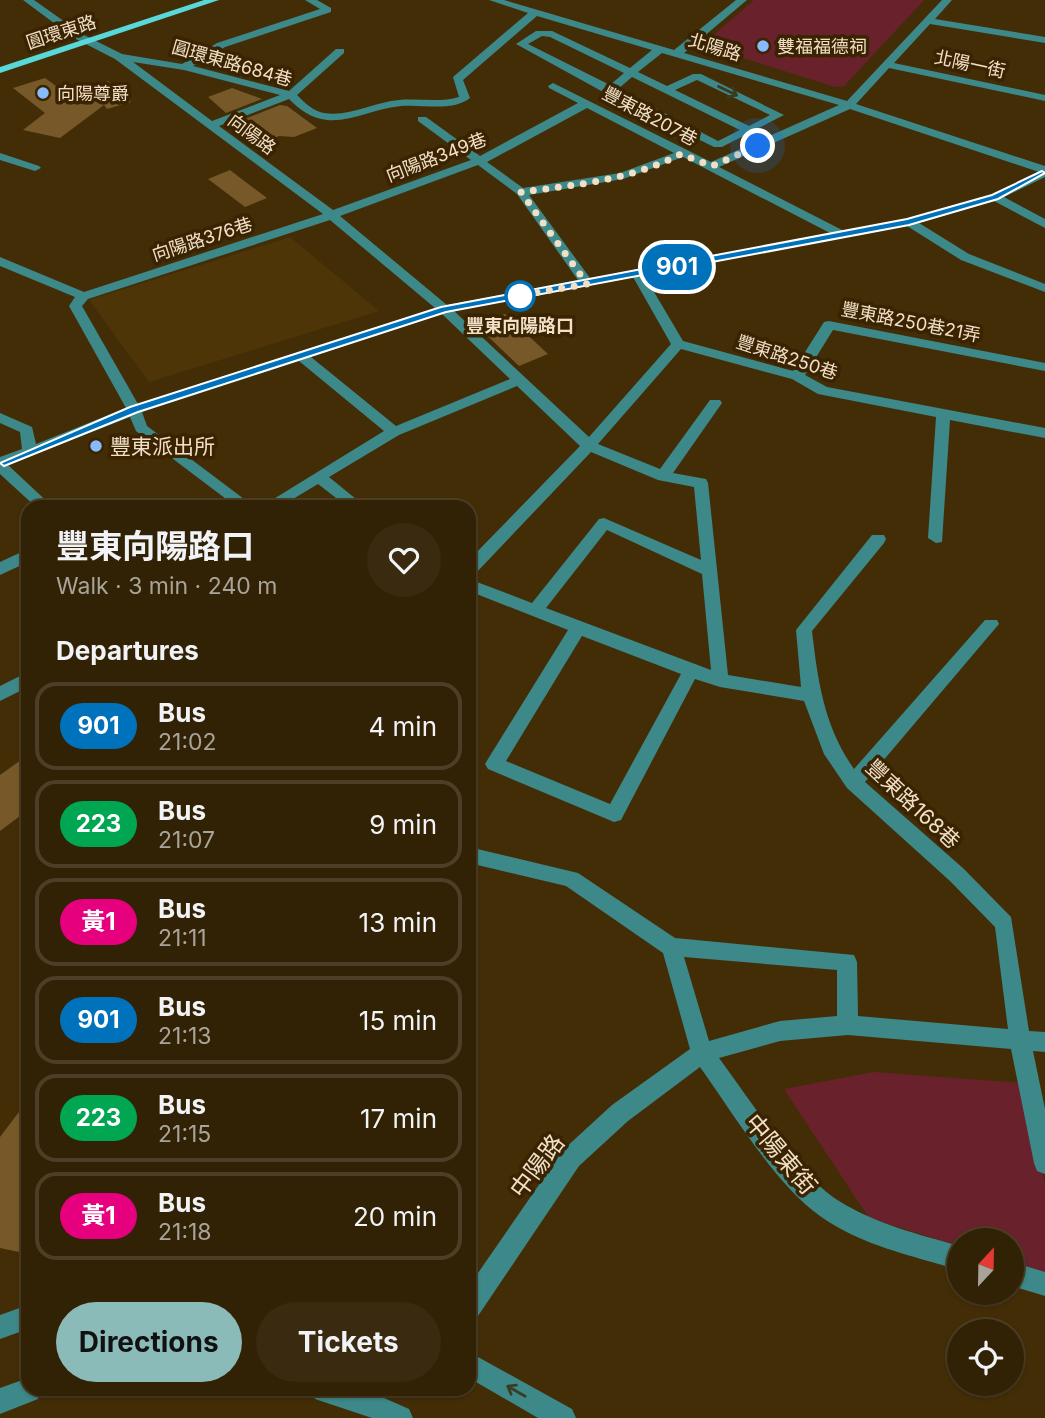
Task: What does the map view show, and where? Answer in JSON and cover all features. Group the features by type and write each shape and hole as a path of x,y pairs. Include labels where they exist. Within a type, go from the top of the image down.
{"main road":[{"name":"圓環東路","path":"0,70 190,0"},
{"name":"圓環東路","path":"0,62 214,0"}],"street":[{"name":"向陽路","path":"29,0 83,39 119,57 332,215 444,309 589,446"},
{"path":"184,66 221,45 328,10 310,0"},
{"name":"北陽路","path":"494,0 534,13 630,55 660,49 849,105 1045,172"},
{"path":"677,54 742,0"},
{"path":"712,166 849,105 947,0"},
{"name":"圓環東路684巷","path":"119,57 145,58 184,66 291,95 304,108 319,115 339,115 399,103 455,103 465,98 457,79 534,13"},
{"path":"930,21 1045,40"},
{"path":"630,55 547,33 540,33 521,44 718,145 779,115 697,76 667,90"},
{"path":"609,91 660,49"},
{"path":"211,125 291,95 340,51"},
{"path":"630,55 632,73"},
{"path":"598,85 630,55"},
{"name":"北陽一街","path":"888,65 1045,98"},
{"path":"632,73 749,130"},
{"name":"豐東路207巷","path":"552,86 843,235"},
{"name":"向陽路349巷","path":"332,215 482,160 587,103"},
{"path":"422,119 482,160 521,192 587,284"},
{"path":"521,192 586,184 650,170 681,154"},
{"path":"1,158 35,168"},
{"path":"38,500 0,464 29,450 134,410 444,309 638,275 909,222 995,197 1045,172"},
{"path":"995,197 1045,224"},
{"name":"向陽路376巷","path":"83,296 332,215"},
{"path":"909,222 964,257 1045,288"},
{"path":"0,261 83,296 75,306 134,410 141,428 238,500"},
{"path":"476,563 589,446 678,344 638,275"},
{"name":"豐東路250巷21弄","path":"797,376 829,326 1045,367"},
{"name":"豐東路250巷","path":"678,344 797,376 823,391 1045,433"},
{"path":"303,357 394,432"},
{"path":"279,500 394,432 519,380"},
{"path":"663,476 715,403"},
{"path":"936,538 943,415"},
{"path":"0,418 27,430 29,450"},
{"path":"589,446 663,476 701,483 720,680"},
{"path":"318,477 349,500"},
{"path":"536,609 604,523 710,571"},
{"name":"豐東路168巷","path":"878,539 804,630 811,695 833,754 853,783 957,875 1004,923 1020,1039 1045,1163"},
{"path":"0,569 21,558"},
{"path":"476,588 691,671 720,680 811,695"},
{"path":"853,783 991,624"},
{"path":"579,627 494,764 614,814 691,671"},
{"path":"0,694 21,683"},
{"path":"476,857 571,879 671,947 847,962 848,1025"},
{"path":"671,947 702,1053"},
{"name":"中陽路","path":"476,1297 571,1158 620,1114 702,1053 780,1031 848,1025 1045,1042"},
{"name":"中陽東街","path":"702,1053 790,1171 828,1208 870,1231 947,1254"},
{"path":"1024,1278 1045,1284"},
{"path":"0,1327 21,1320"},
{"path":"476,1368 564,1418"},
{"path":"0,1401 21,1393"},
{"path":"349,1396 361,1399 400,1418"}],"shaded area":[{"path":"754,0 924,0 844,86 835,87 702,45"},
{"path":"290,237 379,311 149,382 89,300"},
{"path":"874,1072 1022,1083 1045,1183 1045,1273 1024,1267 1024,1228 947,1228 947,1242 869,1218 784,1089"}],"building":[{"path":"45,78 67,94 108,81 131,102 107,109 104,105 60,138 23,130 45,113 13,88"},
{"path":"232,88 262,99 226,113 208,97"},
{"path":"280,105 287,106 317,128 294,137 279,136 263,143 237,122"},
{"path":"230,170 267,198 245,207 208,179"},
{"path":"505,314 548,354 519,366 473,322"},
{"path":"21,760 21,815 0,831 0,775"},
{"path":"21,1109 21,1252 0,1248 0,1137"}],"bus line":[{"name":"901","path":"0,463 134,410 444,309 638,275 909,222 995,197 1045,173"}],"place":[{"name":"雙福福德祠","path":"763,46"},
{"name":"向陽尊爵","path":"43,93"},
{"name":"豐東向陽路口","path":"520,296"},
{"name":"豐東派出所","path":"96,446"}],"route":[{"path":"520,296 516,296 587,284 521,192 586,184 650,170 681,154 712,166 758,146"}]}
